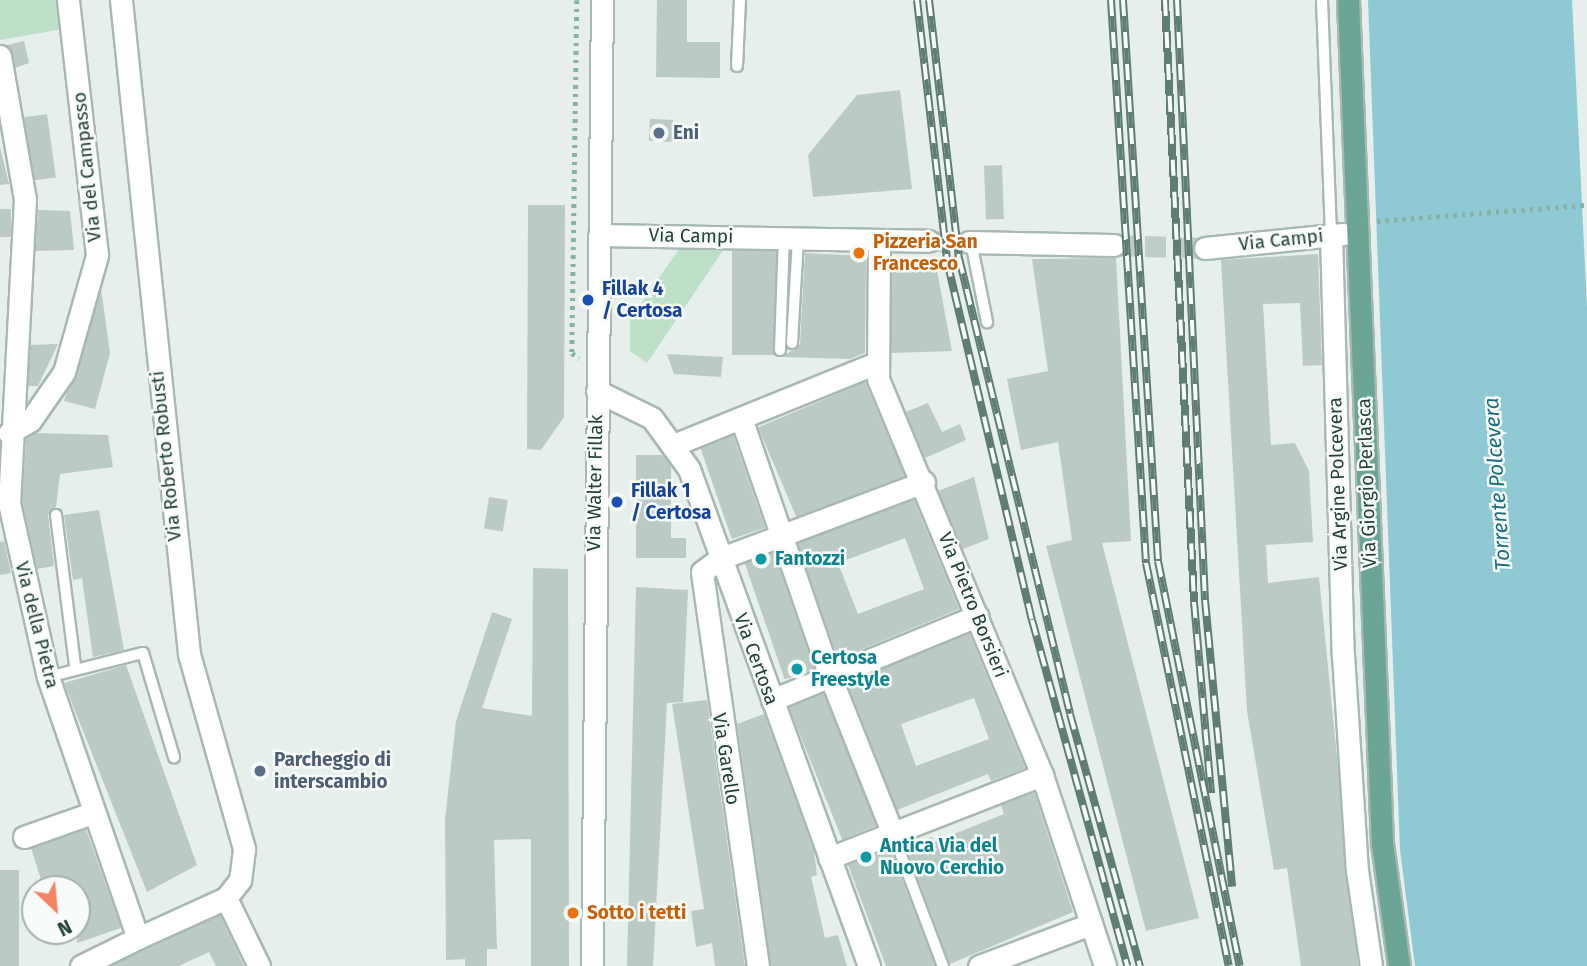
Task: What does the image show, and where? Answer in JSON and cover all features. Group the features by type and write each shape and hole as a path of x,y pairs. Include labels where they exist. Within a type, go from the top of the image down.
{"main road":[{"name":"Via Giorgio Perlasca","path":"1348,0 1365,227 1382,843 1399,966"}],"street":[{"name":"Via del Campasso","path":"9,433 30,421 64,372 97,255 68,0"},
{"name":"Via Roberto Robusti","path":"121,0 189,654 244,849 240,880 226,898"},
{"name":"Via Walter Fillak","path":"592,966 602,0"},
{"name":"Via della Pietra","path":"0,56 25,199 9,433 10,520 48,677 92,813 138,938"},
{"name":"Via Campi","path":"1205,248 1331,235 1365,227"},
{"name":"Via Campi","path":"599,235 928,241"},
{"name":"Via Argine Polcevera","path":"1331,235 1343,655 1357,870 1371,966"},
{"name":"Via Pietro Borsieri","path":"879,240 874,364 1042,775 1105,966"},
{"path":"970,242 1114,245"},
{"path":"676,444 874,364"},
{"name":"Via Certosa","path":"597,381 652,418 676,444 869,966"},
{"path":"741,418 830,676 894,834"},
{"path":"719,559 783,538 924,482"},
{"name":"Via Garello","path":"719,559 702,572 705,617 758,966"},
{"path":"772,700 977,616"},
{"path":"829,858 1042,775"},
{"path":"24,837 92,813"},
{"path":"81,966 226,898 259,966"},
{"path":"979,966 1091,924"}],"lane":[{"path":"737,66 740,0"},
{"name":"Via Argine Polcevera","path":"1322,0 1331,235"},
{"path":"791,238 792,343"},
{"path":"780,350 791,238"},
{"path":"970,242 987,322"},
{"path":"56,515 75,666"},
{"path":"48,677 75,666 144,653 174,757"},
{"path":"894,834 943,966"}],"path":[{"path":"577,0 572,353 597,381"},
{"path":"1365,227 1587,205"}],"green space":[{"path":"0,0 59,0 63,29 0,40"},
{"path":"682,245 726,246 647,363 630,351 630,319"}],"water":[{"name":"Torrente Polcevera","path":"1368,0 1572,0 1587,307 1587,966 1415,966 1400,850"}],"building":[{"path":"657,0 687,0 687,42 720,42 720,78 656,77"},
{"path":"24,41 29,63 15,68 7,45"},
{"path":"900,90 912,189 813,197 808,155 857,95"},
{"path":"47,114 56,177 33,181 24,117"},
{"name":"Eni","path":"650,119 673,120 672,142 649,141"},
{"path":"0,147 9,184 0,185"},
{"path":"1002,165 1004,219 986,220 984,166"},
{"path":"528,205 565,205 564,417 541,450 527,449"},
{"path":"0,209 11,209 11,237 0,237"},
{"path":"38,210 70,211 74,250 35,251"},
{"path":"732,251 776,251 776,355 732,355"},
{"path":"805,253 866,256 865,353 850,359 783,357 800,344"},
{"path":"1318,254 1322,365 1303,366 1300,303 1263,304 1271,445 1295,443 1309,471 1313,542 1266,545 1268,583 1319,577 1358,966 1301,966 1287,868 1274,870 1247,711 1221,260"},
{"path":"892,257 935,260 952,351 891,353"},
{"path":"1116,258 1131,541 1102,543 1199,918 1146,931 1046,546 1072,540 1058,442 1021,450 1007,379 1048,371 1032,259"},
{"path":"101,289 110,353 95,409 64,401"},
{"path":"58,344 38,386 28,386 30,345"},
{"path":"667,354 723,357 721,377 674,374"},
{"path":"865,382 905,476 798,521 758,427"},
{"path":"928,403 942,432 960,424 966,440 925,458 906,412"},
{"path":"35,433 108,435 113,467 60,474 56,507 48,515 54,566 37,569 22,502 26,439"},
{"path":"733,435 765,528 732,539 700,446"},
{"path":"636,455 662,455 671,466 671,538 686,538 686,558 636,558"},
{"path":"974,477 989,539 963,549 938,491"},
{"path":"489,497 508,500 503,532 484,529"},
{"path":"914,500 959,609 838,659 798,543","holes":["905,538 924,589 858,614 838,563"]},
{"path":"99,510 124,650 93,657 82,578 73,580 64,515"},
{"path":"4,541 11,573 0,575 0,542"},
{"path":"774,553 814,669 785,679 745,563"},
{"path":"533,568 568,569 569,966 531,966 531,839 494,840 497,949 487,949 487,966 465,966 465,959 446,960 445,820 456,721 492,612 512,619 482,708 532,716"},
{"path":"636,587 688,590 683,702 667,703 653,966 627,966"},
{"path":"969,633 1025,768 991,781 988,774 897,810 847,683","holes":["974,698 989,739 916,766 901,724"]},
{"path":"126,665 197,865 147,892 64,683"},
{"path":"823,693 877,826 842,839 789,707"},
{"path":"707,700 745,966 715,966 712,943 696,947 691,911 704,909 672,704"},
{"path":"764,714 814,851 817,875 811,877 825,938 838,935 847,966 771,966 737,724"},
{"path":"1034,792 1073,912 950,964 906,846 932,837 934,842 1004,814 1001,805"},
{"path":"86,829 121,928 91,938 91,875 40,875 31,848"},
{"path":"887,849 891,851 935,966 886,966 848,865"},
{"path":"0,870 19,870 19,966 0,966"},
{"path":"220,915 244,966 216,966 209,952 179,966 111,966"}],"tunnel":[{"path":"928,241 969,242"},
{"path":"1114,245 1205,248"}],"railway":[{"path":"917,0 947,261 1032,620 1127,966"},
{"path":"929,0 959,258 1070,714 1140,966"},
{"path":"1111,0 1146,563 1229,966"},
{"path":"1123,0 1158,561 1240,966"},
{"path":"1165,0 1194,602 1211,793"},
{"path":"1177,0 1205,600 1232,887"}],"place":[{"name":"Eni","path":"659,133"},
{"name":"Pizzeria San Francesco","path":"859,253"},
{"name":"Fillak 4 / Certosa","path":"588,300"},
{"name":"Fillak 1 / Certosa","path":"617,502"},
{"name":"Fantozzi","path":"761,559"},
{"name":"Certosa Freestyle","path":"797,669"},
{"name":"Parcheggio di interscambio","path":"260,771"},
{"name":"Antica Via del Nuovo Cerchio","path":"866,857"},
{"name":"Sotto i tetti","path":"573,913"}]}
